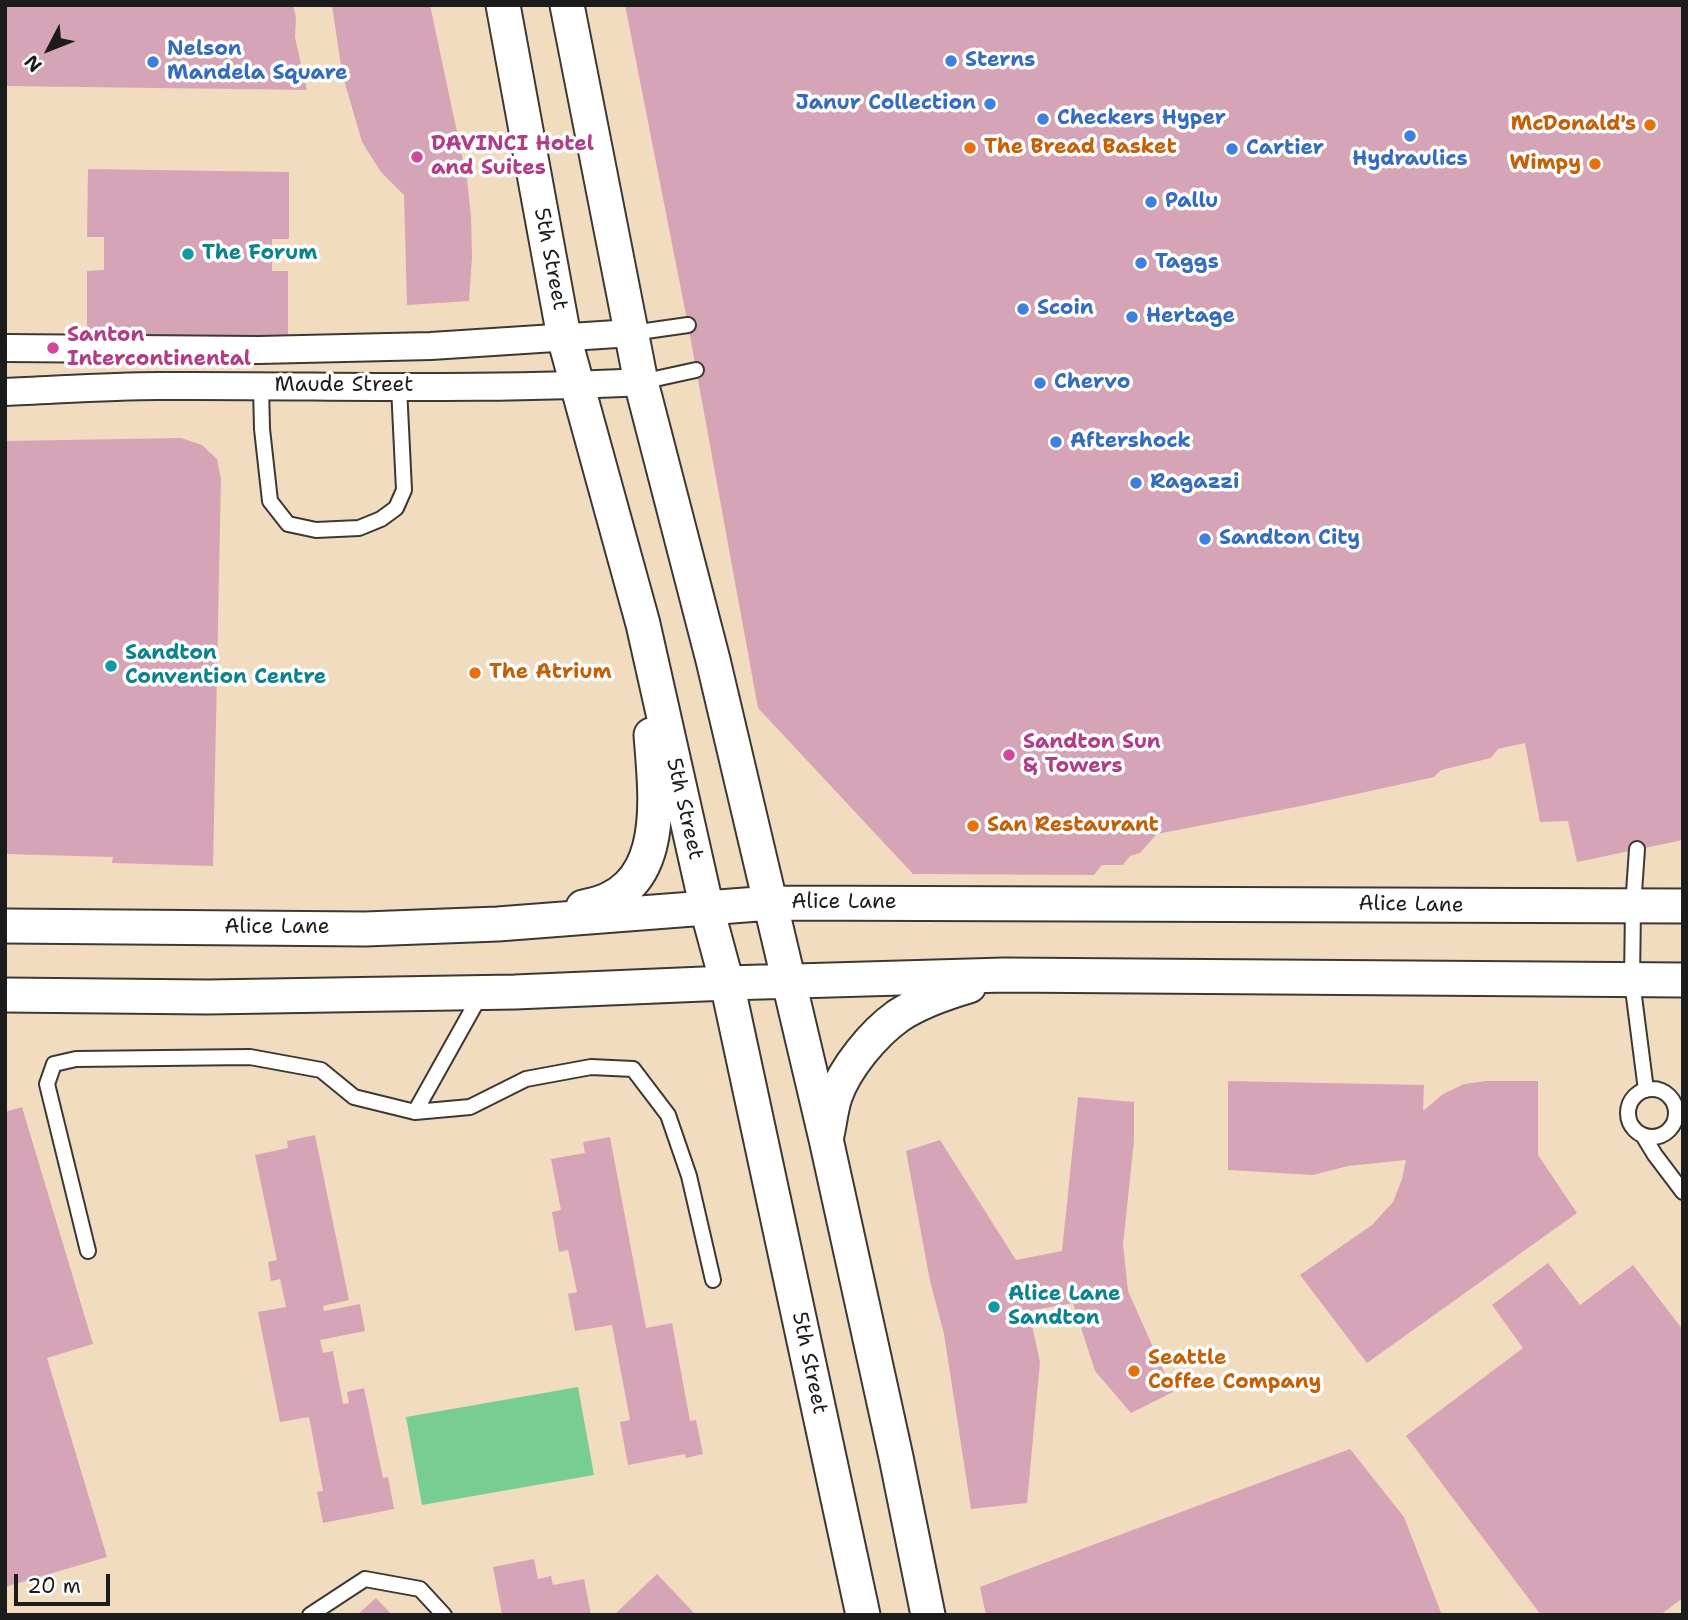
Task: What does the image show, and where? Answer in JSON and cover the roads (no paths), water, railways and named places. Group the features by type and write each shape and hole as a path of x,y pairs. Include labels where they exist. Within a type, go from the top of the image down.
{"street":[{"name":"5th Street","path":"502,5 564,337 643,624 707,909 727,983 863,1615"},
{"path":"567,5 641,382 713,660 771,902 826,1139 928,1615"},
{"name":"Maude Street","path":"5,348 258,350 431,346 632,332"},
{"name":"Maude Street","path":"5,392 155,386 578,386 641,382"},
{"path":"498,924 521,916 601,903 614,898 631,883 644,863 651,841 654,802 643,624"},
{"name":"Alice Lane","path":"5,926 365,929 498,924 771,902 1683,906"},
{"path":"826,1139 835,1096 852,1064 872,1040 899,1016 941,994 1004,975"},
{"path":"5,995 208,997 482,992 1004,975 1683,980"}],"lane":[{"path":"632,332 688,325"},
{"path":"641,382 696,370"},
{"path":"261,386 262,429 270,501 288,524 316,530 359,528 382,519 396,508 404,490 399,387"},
{"path":"1637,849 1632,981 1646,1090"},
{"path":"415,1112 482,992"},
{"path":"88,1251 47,1084 54,1064 76,1059 250,1057 321,1070 354,1097 415,1112 470,1107 526,1079 590,1067 633,1069 668,1115 689,1176 713,1280"},
{"path":"1646,1090 1662,1091 1674,1102 1680,1123 1660,1137 1644,1137 1632,1127 1629,1105 1633,1098 1646,1090"},
{"path":"1644,1137 1683,1192"},
{"path":"310,1615 365,1579 420,1590 444,1615"}],"place":[{"name":"Sterns","path":"951,61"},
{"name":"Nelson Mandela Square","path":"153,62"},
{"name":"Janur Collection","path":"990,104"},
{"name":"Checkers Hyper","path":"1043,119"},
{"name":"McDonald's","path":"1650,125"},
{"name":"Hydraulics","path":"1410,136"},
{"name":"The Bread Basket","path":"970,148"},
{"name":"Cartier","path":"1232,149"},
{"name":"DAVINCI Hotel and Suites","path":"417,157"},
{"name":"Wimpy","path":"1595,164"},
{"name":"Pallu","path":"1151,202"},
{"name":"The Forum","path":"188,254"},
{"name":"Taggs","path":"1141,263"},
{"name":"Scoin","path":"1023,309"},
{"name":"Hertage","path":"1132,317"},
{"name":"Santon Intercontinental","path":"53,348"},
{"name":"Chervo","path":"1040,383"},
{"name":"Aftershock","path":"1056,442"},
{"name":"Ragazzi","path":"1136,483"},
{"name":"Sandton City","path":"1205,539"},
{"name":"Sandton Convention Centre","path":"111,666"},
{"name":"The Atrium","path":"475,673"},
{"name":"Sandton Sun & Towers","path":"1009,755"},
{"name":"San Restaurant","path":"973,826"},
{"name":"Alice Lane Sandton","path":"994,1307"},
{"name":"Seattle Coffee Company","path":"1134,1371"}]}
